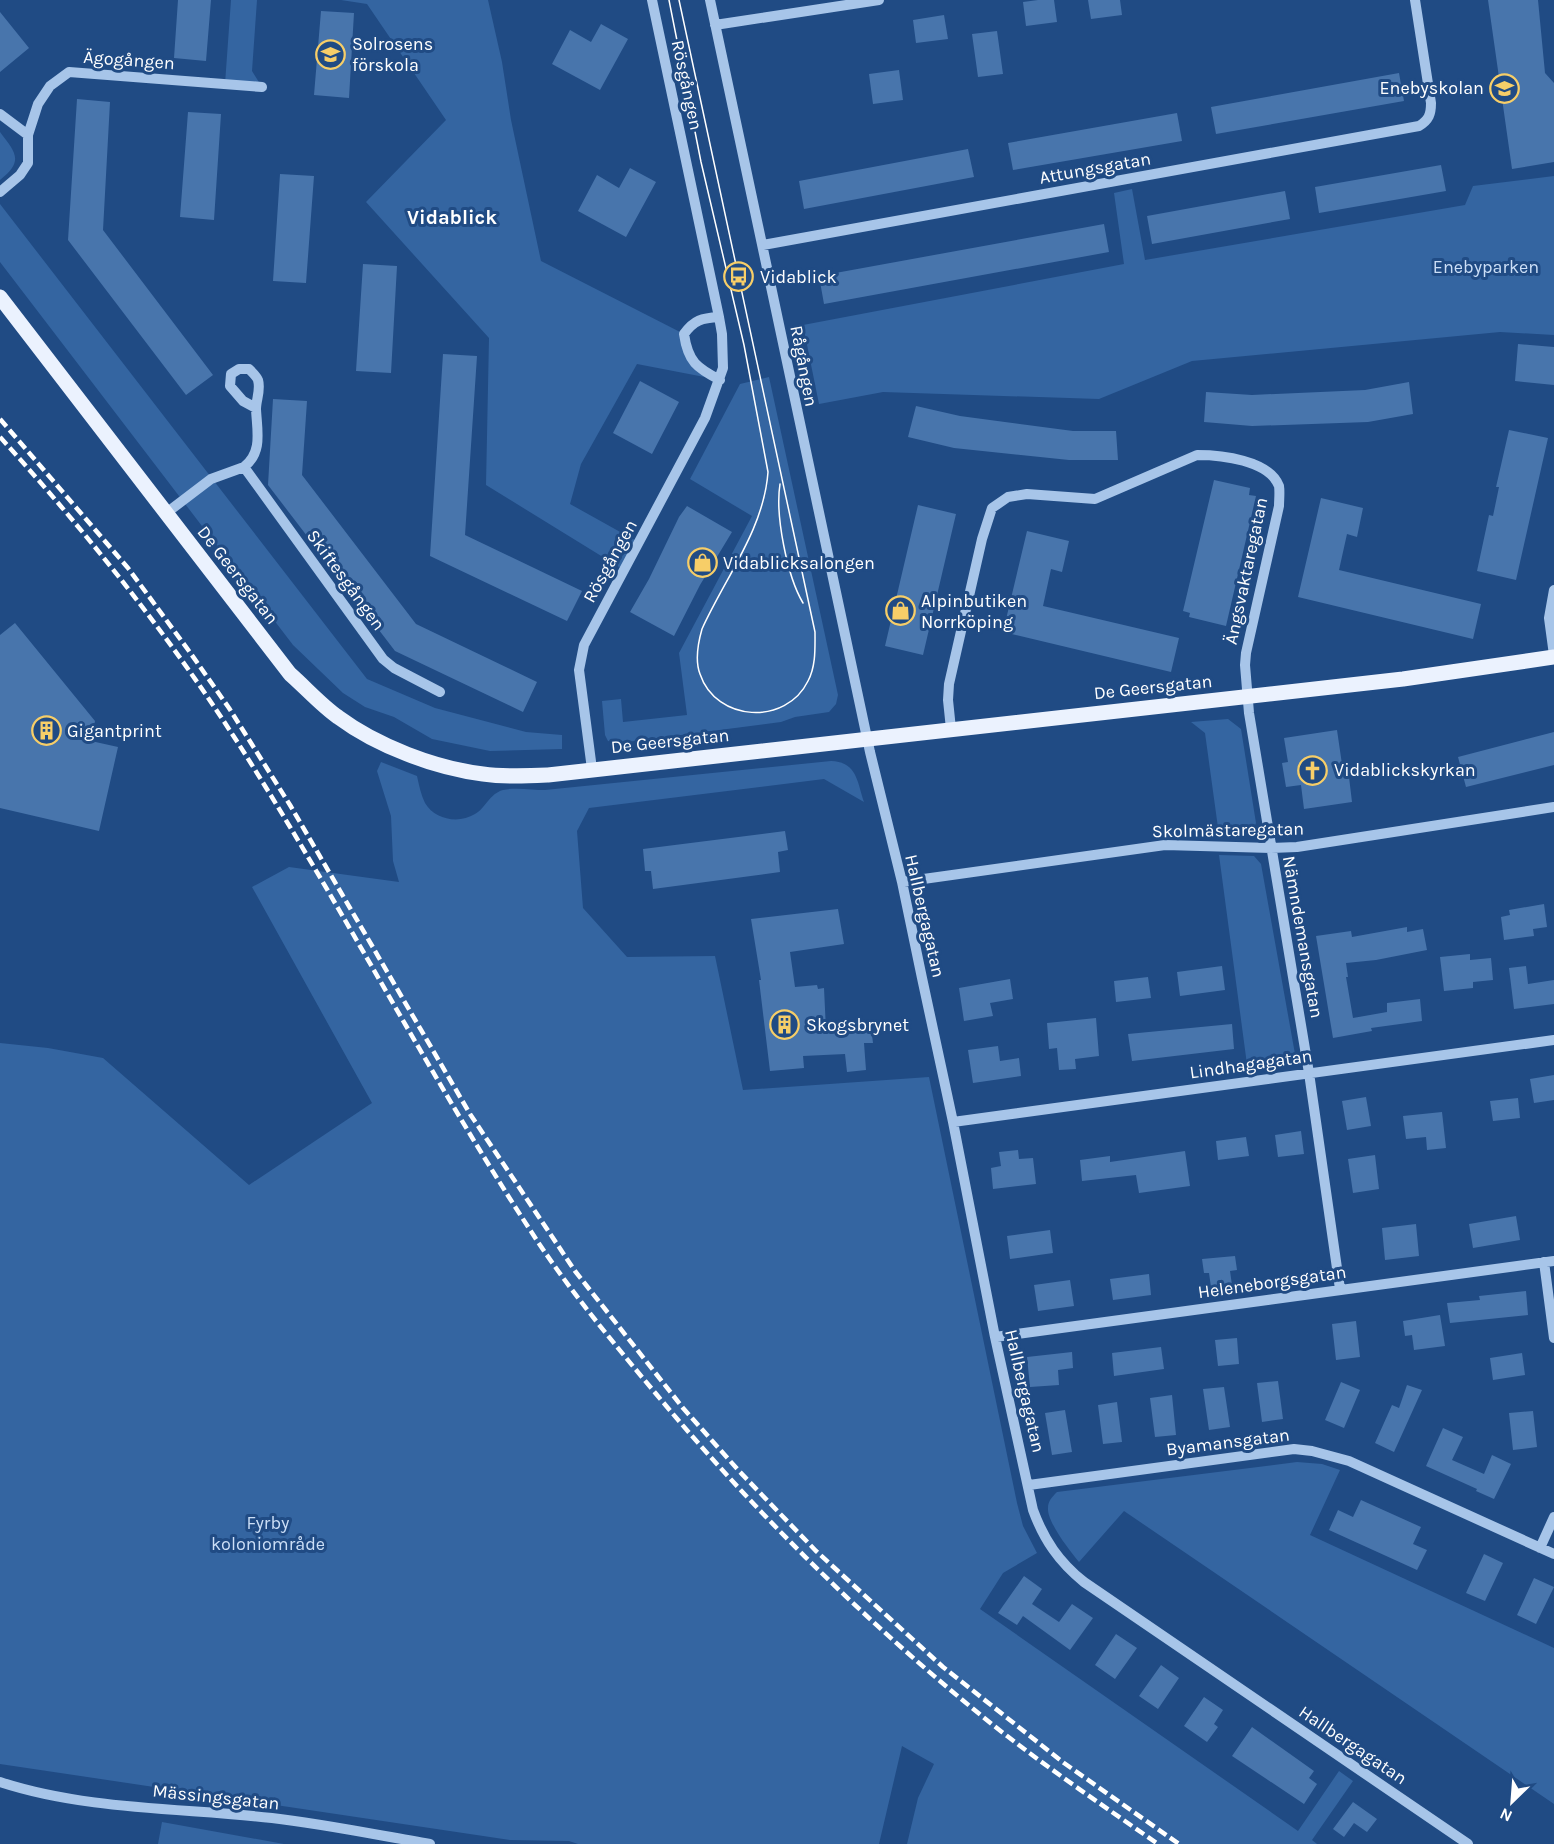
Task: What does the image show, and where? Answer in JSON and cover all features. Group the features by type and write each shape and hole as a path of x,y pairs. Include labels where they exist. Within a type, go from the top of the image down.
{"main road":[{"name":"De Geersgatan","path":"0,297 290,674 338,717 381,743 454,769 484,775 513,776 592,770 1403,679 1554,656"}],"street":[{"name":"Rösgången","path":"592,770 579,670 584,645 691,446 705,418 723,368 719,317 652,0"},
{"name":"Rågången","path":"710,0 867,738"},
{"path":"715,25 879,0"},
{"name":"Attungsgatan","path":"763,245 1411,128 1426,121 1430,116 1431,103 1415,0"},
{"name":"Ägogången","path":"0,192 20,176 28,163 28,135 38,104 50,86 69,72 262,87"},
{"path":"0,114 28,135"},
{"path":"719,317 700,318 691,324 684,334 690,358 699,369 720,380"},
{"path":"165,514 211,478 244,467 250,462 257,449 259,423 256,408"},
{"name":"Ängsvaktaregatan","path":"951,729 949,684 982,539 992,508 1008,497 1027,494 1095,500 1197,455 1215,455 1259,466 1272,474 1279,488 1279,506 1246,653 1247,696"},
{"name":"Skiftesgången","path":"244,467 383,658 394,668 440,692"},
{"path":"1554,590 1550,618 1554,656"},
{"name":"Nämndemansgatan","path":"1247,696 1309,1073 1340,1289"},
{"name":"Hallbergagatan","path":"867,738 902,882 953,1122 995,1337 1040,1528 1056,1555 1069,1570 1468,1844"},
{"name":"Skolmästaregatan","path":"902,882 1165,845 1297,847 1554,807"},
{"name":"Lindhagagatan","path":"953,1122 1554,1040"},
{"path":"1549,1261 1554,1338"},
{"name":"Heleneborgsgatan","path":"995,1337 1549,1261"},
{"name":"Byamansgatan","path":"1029,1485 1286,1450 1312,1450 1349,1461 1554,1554"},
{"path":"1540,1548 1554,1517"},
{"name":"Mässingsgatan","path":"0,1782 29,1791 80,1800 273,1819 430,1844"}],"green space":[{"path":"231,0 257,0 252,71 262,87 225,84"},
{"path":"341,0 488,0 541,261 684,334 690,358 720,380 637,364 581,464 570,504 640,543 624,570 486,485 489,338 366,202 446,120 367,4"},
{"path":"0,132 13,151 15,162 0,180"},
{"name":"Enebyparken","path":"1554,176 1554,335 1500,332 1192,361 1099,399 883,392 819,404 803,325 1124,264 1114,193 1132,189 1145,260 1465,205 1473,186"},
{"path":"0,204 367,679 435,708 526,732 562,735 562,749 490,751 432,739 394,717 365,707 343,693 293,645 0,262"},
{"path":"769,377 838,695 836,704 829,712 795,717 781,722 619,743 608,741 605,735 602,701 621,699 623,722 687,715 679,653 752,516 690,479 740,384"},
{"path":"1228,719 1241,729 1256,823 1250,832 1241,835 1219,835 1205,733 1191,722"},
{"name":"Fyrby koloniområde","path":"831,761 840,762 851,769 855,774 864,802 824,779 589,808 577,831 583,908 627,957 715,956 743,1090 929,1077 1017,1503 1023,1526 1037,1553 1003,1573 980,1609 1298,1831 1339,1771 1353,1781 1312,1840 1317,1844 907,1844 918,1798 934,1764 902,1746 879,1844 578,1844 569,1841 510,1840 0,1764 0,1043 48,1048 103,1058 249,1185 372,1103 252,887 289,867 399,882 393,861 391,816 377,771 381,762 417,776 422,797 429,809 441,817 462,819 475,814 498,792 508,789 545,790"},
{"path":"1219,855 1254,856 1261,864 1295,1054 1289,1066 1248,1072"},
{"path":"1297,1462 1322,1464 1340,1470 1310,1535 1554,1648 1554,1804 1124,1511 1079,1562 1060,1536 1049,1514 1049,1503 1057,1492"},
{"path":"162,1822 284,1844 158,1844"}],"building":[{"path":"178,0 211,0 206,61 174,58"},
{"path":"1054,0 1057,22 1026,26 1023,2"},
{"path":"1088,0 1120,0 1122,15 1091,19"},
{"path":"1488,0 1538,0 1545,73 1554,83 1554,162 1512,169"},
{"name":"Solrosens förskola","path":"321,11 354,13 349,98 314,95"},
{"path":"0,12 29,48 0,72"},
{"path":"944,15 948,39 916,43 913,20"},
{"path":"601,24 628,39 600,90 552,64 570,30 591,42"},
{"path":"997,31 1003,74 978,77 972,34"},
{"path":"899,70 903,100 873,104 869,74"},
{"path":"1399,73 1404,101 1216,134 1211,107"},
{"path":"77,99 110,102 103,230 213,375 186,395 68,240"},
{"path":"188,112 221,114 214,220 180,217"},
{"path":"1177,113 1182,141 1013,170 1008,143"},
{"path":"968,149 974,177 804,209 799,181"},
{"path":"1441,165 1446,191 1319,213 1315,187"},
{"path":"630,168 656,182 626,237 578,211 597,175 619,188"},
{"path":"280,174 314,176 306,283 273,281"},
{"path":"1285,191 1290,219 1152,244 1147,216"},
{"path":"1104,224 1109,252 824,304 819,276"},
{"path":"363,264 397,266 391,373 356,371"},
{"path":"1518,344 1554,347 1554,385 1515,381"},
{"path":"443,354 477,356 465,535 582,591 567,621 430,556"},
{"path":"640,381 679,402 652,454 613,433"},
{"path":"1409,382 1413,414 1368,422 1252,426 1204,422 1206,392 1252,395 1365,390"},
{"path":"273,399 307,401 302,475 416,624 537,682 523,712 395,651 268,485"},
{"path":"916,406 960,416 1073,431 1116,431 1118,460 1069,460 954,448 908,437"},
{"path":"1509,430 1548,438 1516,580 1477,571 1489,515 1493,516 1499,487 1496,487"},
{"path":"1214,480 1250,488 1249,495 1256,496 1226,626 1189,617 1190,613 1183,611"},
{"path":"1321,498 1363,508 1357,537 1347,534 1339,570 1481,604 1473,639 1298,597"},
{"path":"918,505 956,514 923,655 885,646"},
{"path":"687,506 732,532 700,585 674,636 630,612 679,517"},
{"path":"1027,531 1069,541 1062,572 1051,569 1043,606 1179,638 1171,672 1003,632"},
{"name":"Gigantprint","path":"15,623 95,721 91,741 118,747 99,831 0,808 0,635"},
{"name":"Vidablickskyrkan","path":"1337,730 1344,778 1349,777 1352,802 1304,809 1301,785 1286,787 1282,763 1288,762 1284,738"},
{"path":"1554,732 1554,765 1466,787 1458,757"},
{"path":"785,831 788,850 778,852 780,872 653,889 651,871 645,871 643,849"},
{"path":"1544,904 1547,927 1533,929 1534,936 1504,940 1501,917 1510,915 1509,910"},
{"path":"838,909 844,944 790,952 795,987 817,985 818,989 824,988 826,1030 871,1027 873,1043 864,1043 866,1070 847,1072 845,1054 803,1056 804,1068 770,1071 759,980 761,980 751,919"},
{"path":"1407,927 1407,932 1423,929 1427,950 1346,963 1348,977 1346,977 1353,1018 1387,1012 1387,1003 1420,999 1422,1021 1371,1028 1372,1031 1333,1038 1316,936 1351,931 1352,937"},
{"path":"1470,954 1470,960 1491,958 1493,980 1473,982 1473,988 1444,991 1440,957"},
{"path":"1222,966 1225,990 1180,996 1177,972"},
{"path":"1526,966 1528,984 1554,980 1554,1004 1514,1009 1509,968"},
{"path":"1148,977 1151,998 1116,1002 1114,981"},
{"path":"1010,979 1013,999 990,1003 993,1016 964,1021 959,988"},
{"path":"1096,1018 1099,1056 1075,1059 1076,1069 1059,1070 1057,1048 1049,1049 1047,1023"},
{"path":"1232,1024 1234,1049 1132,1061 1128,1034"},
{"path":"998,1046 1000,1061 1019,1058 1021,1076 973,1083 968,1050"},
{"path":"1554,1075 1554,1100 1534,1103 1530,1079"},
{"path":"1366,1097 1371,1126 1347,1130 1342,1101"},
{"path":"1518,1098 1520,1118 1493,1121 1490,1101"},
{"path":"1442,1112 1446,1148 1427,1150 1426,1137 1406,1139 1403,1116"},
{"path":"1301,1131 1304,1154 1278,1157 1275,1135"},
{"path":"1246,1137 1249,1156 1218,1160 1216,1141"},
{"path":"1018,1150 1019,1159 1033,1158 1036,1184 993,1189 991,1168 1001,1166 999,1152"},
{"path":"1185,1151 1190,1186 1139,1193 1136,1175 1082,1181 1080,1160 1110,1156 1110,1162"},
{"path":"1375,1155 1379,1189 1353,1193 1348,1159"},
{"path":"1516,1216 1520,1240 1473,1248 1469,1224"},
{"path":"1416,1224 1419,1256 1385,1260 1382,1228"},
{"path":"1050,1230 1053,1253 1010,1259 1007,1236"},
{"path":"1235,1256 1237,1270 1230,1271 1232,1285 1211,1287 1209,1273 1204,1273 1202,1259"},
{"path":"1149,1274 1151,1295 1113,1300 1110,1279"},
{"path":"1070,1280 1074,1306 1038,1311 1034,1285"},
{"path":"1526,1291 1528,1315 1450,1323 1447,1303 1480,1300 1479,1296"},
{"path":"1440,1315 1445,1346 1414,1350 1412,1335 1405,1336 1403,1321"},
{"path":"1356,1321 1360,1357 1336,1360 1332,1324"},
{"path":"1237,1338 1239,1364 1218,1366 1215,1340"},
{"path":"1161,1347 1164,1369 1114,1376 1112,1353"},
{"path":"1072,1352 1073,1368 1058,1370 1059,1385 1030,1387 1027,1357"},
{"path":"1522,1353 1525,1375 1493,1380 1490,1358"},
{"path":"1278,1381 1283,1419 1262,1422 1257,1383"},
{"path":"1341,1382 1360,1390 1344,1428 1325,1420"},
{"path":"1407,1385 1422,1390 1394,1452 1375,1443 1392,1405 1399,1408"},
{"path":"1224,1387 1230,1427 1209,1430 1203,1389"},
{"path":"1172,1395 1176,1435 1155,1437 1150,1398"},
{"path":"1117,1402 1122,1442 1103,1444 1098,1405"},
{"path":"1065,1410 1072,1452 1052,1455 1045,1413"},
{"path":"1533,1411 1537,1447 1513,1450 1509,1413"},
{"path":"1443,1428 1463,1437 1452,1460 1484,1474 1492,1455 1511,1464 1494,1499 1426,1466"},
{"path":"1361,1500 1421,1527 1413,1544 1427,1550 1417,1570 1329,1530 1338,1510 1353,1517"},
{"path":"1484,1554 1503,1563 1485,1601 1466,1593"},
{"path":"1024,1576 1042,1589 1032,1604 1059,1622 1072,1604 1093,1618 1070,1650 1023,1616 1017,1625 998,1613"},
{"path":"1534,1578 1554,1587 1536,1624 1517,1615"},
{"path":"1116,1634 1137,1648 1115,1679 1095,1665"},
{"path":"1161,1665 1179,1678 1158,1709 1139,1696"},
{"path":"1204,1697 1223,1710 1214,1724 1218,1727 1207,1742 1184,1726"},
{"path":"1252,1727 1314,1771 1309,1778 1317,1784 1304,1804 1232,1756"},
{"path":"1353,1802 1377,1819 1367,1832 1354,1823 1344,1837 1333,1829"}],"tram line":[{"path":"669,0 701,162 744,345 768,472 759,513 742,553 702,629 697,658 700,674 708,690 721,702 735,709 752,712 768,711 784,706 798,696 808,681 814,663 815,632 679,0"},
{"path":"780,484 779,512 787,562 803,603"}],"railway":[{"path":"0,419 128,568 229,708 290,805 470,1114 575,1271 683,1408 739,1471 816,1551 943,1667 1064,1763 1179,1844"},
{"path":"0,437 95,547 155,624 211,702 277,805 499,1181 552,1262 626,1358 735,1484 859,1609 993,1725 1158,1844"}],"place":[{"name":"Solrosens förskola","path":"331,54"},
{"name":"Enebyskolan","path":"1505,88"},
{"name":"Vidablick","path":"739,277"},
{"name":"Vidablicksalongen","path":"702,563"},
{"name":"Alpinbutiken Norrköping","path":"900,611"},
{"name":"Gigantprint","path":"46,731"},
{"name":"Vidablickskyrkan","path":"1313,770"},
{"name":"Skogsbrynet","path":"785,1025"}],"district":[{"name":"Vidablick","path":"452,217"}]}
